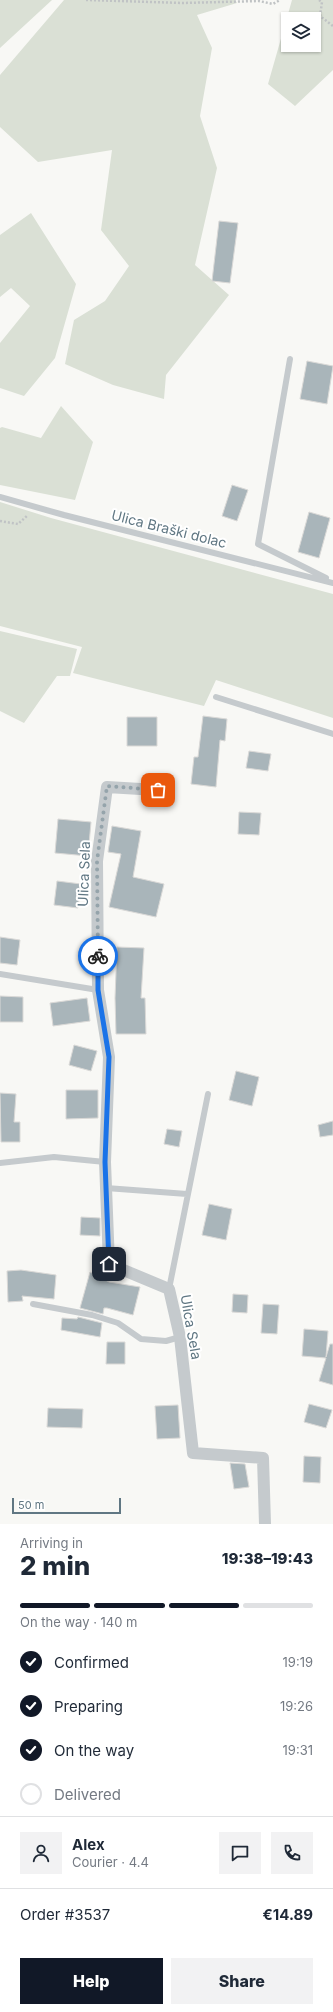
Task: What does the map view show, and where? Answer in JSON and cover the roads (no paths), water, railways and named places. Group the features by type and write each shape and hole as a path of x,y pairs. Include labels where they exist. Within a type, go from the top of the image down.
{"street":[{"name":"Ulica Sela","path":"158,790 107,786 97,861 98,990 109,1057 105,1162 109,1264 169,1289 180,1337 193,1453 263,1458 265,1524"}],"lane":[{"path":"290,359 258,544 333,582"},
{"name":"Ulica Braški dolac","path":"0,497 64,515 333,582"},
{"path":"216,698 333,734"},
{"path":"0,974 98,990"},
{"path":"169,1289 208,1094"},
{"path":"0,1163 54,1157 105,1162"},
{"path":"106,1188 187,1194"},
{"path":"33,1304 92,1315 118,1323 141,1339 166,1342 180,1337"}]}
